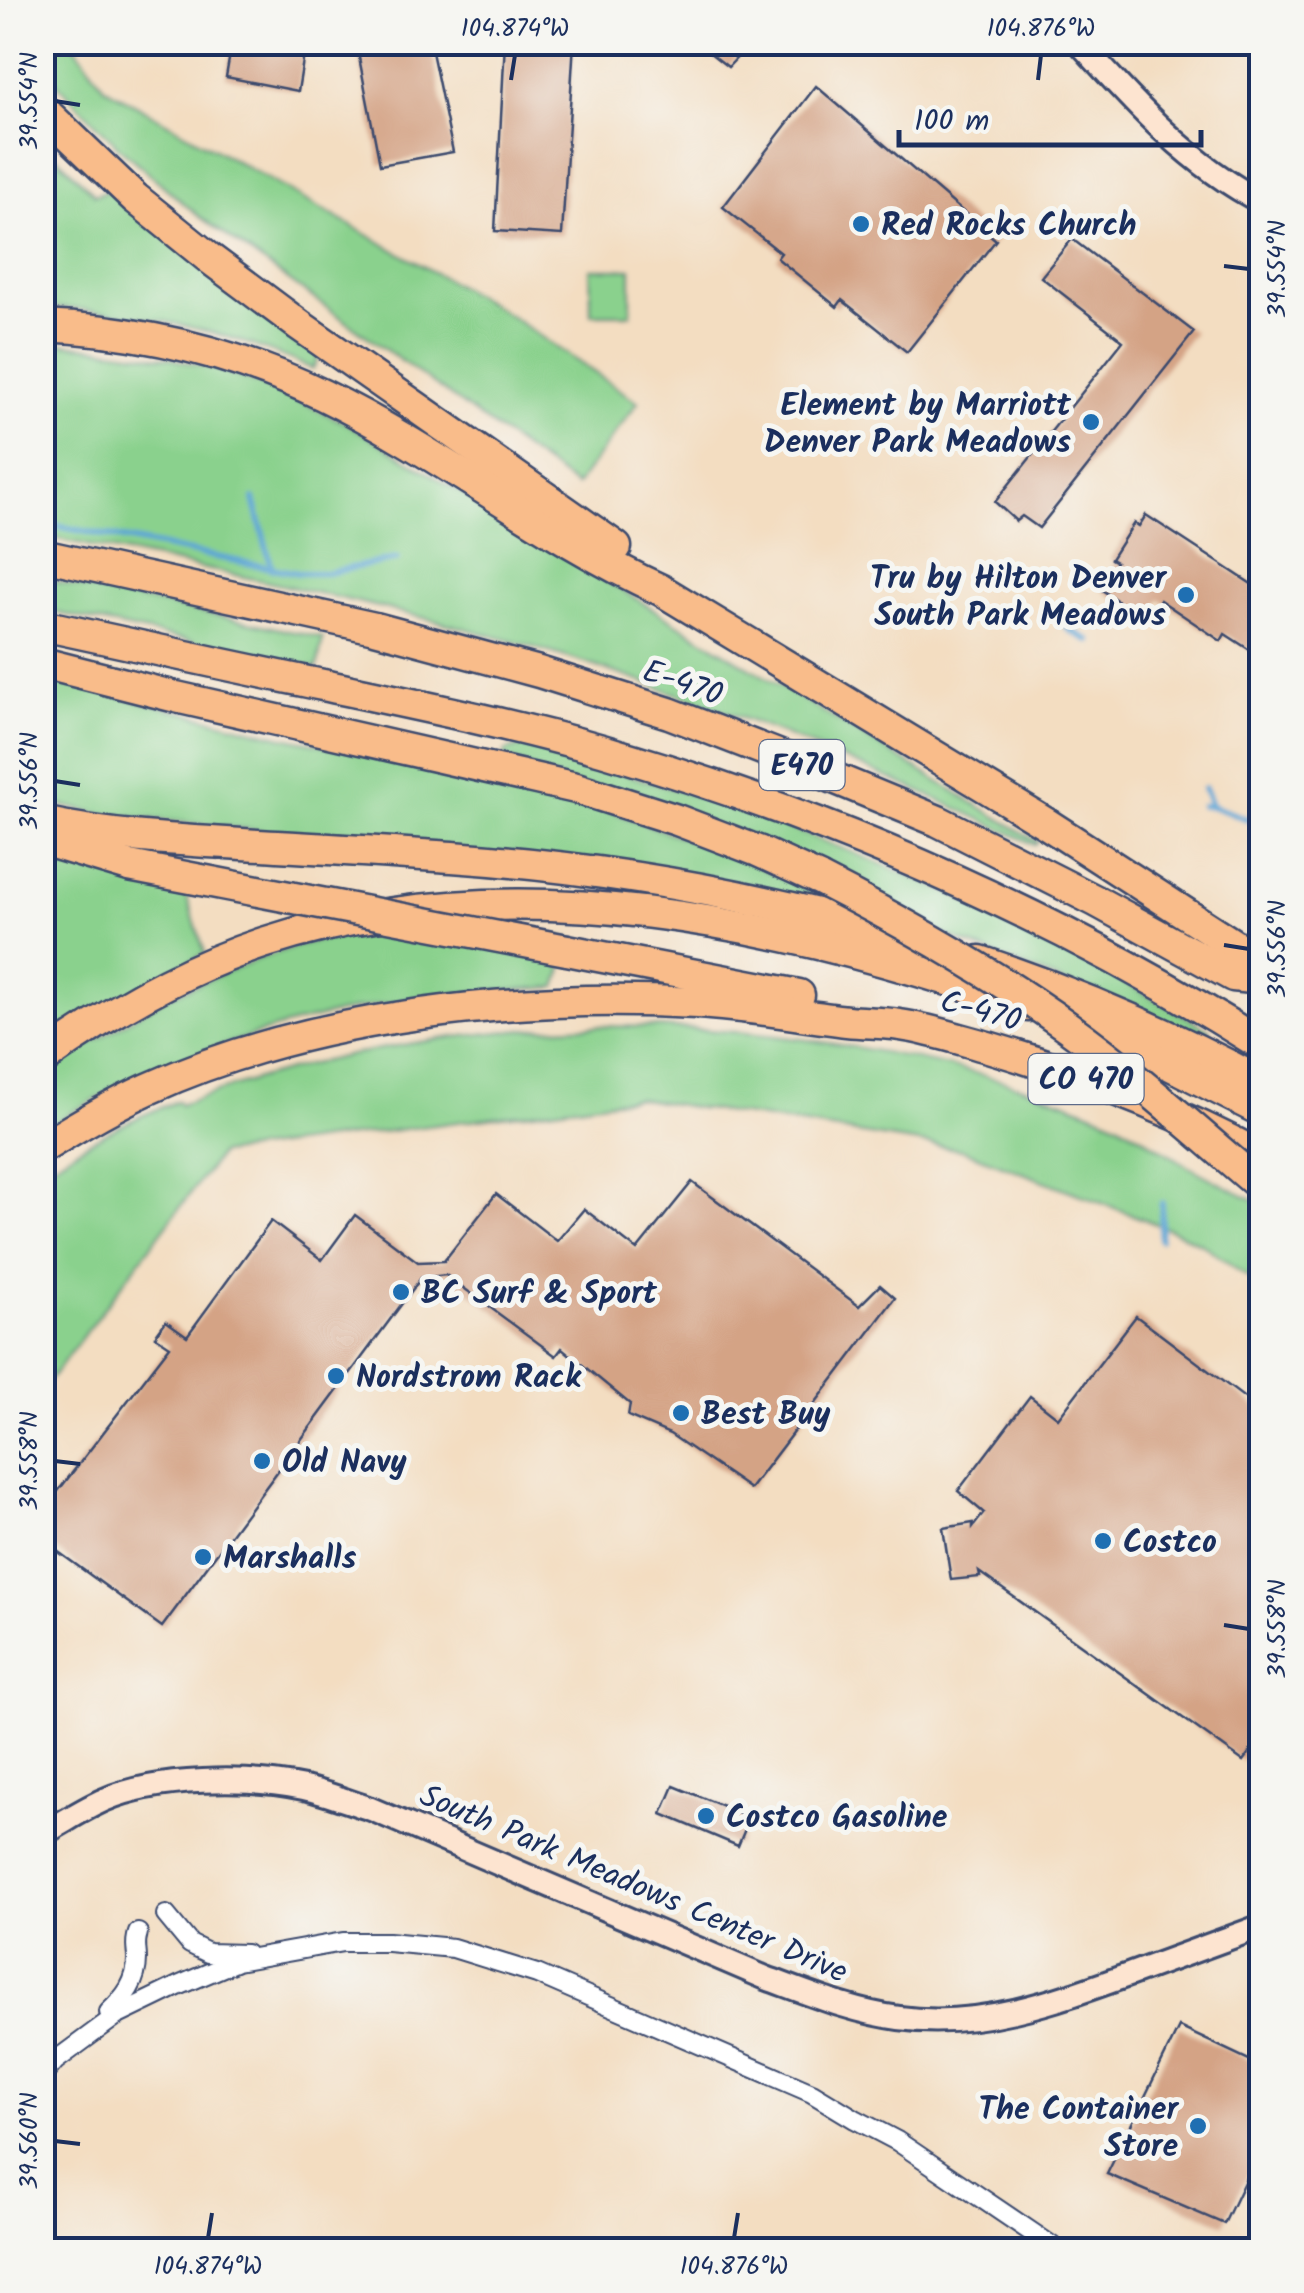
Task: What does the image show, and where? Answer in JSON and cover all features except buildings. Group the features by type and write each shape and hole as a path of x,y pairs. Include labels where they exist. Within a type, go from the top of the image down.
{"highway":[{"path":"42,110 135,198 209,258 632,558 661,590"},
{"path":"42,326 117,332 225,357 291,381 374,423 618,570 661,590 1048,824 1262,963"},
{"name":"E-470","path":"42,556 375,628 539,672 670,713 938,821 1096,900 1232,976 1262,978"},
{"path":"42,625 491,721 602,750 736,792 834,828 982,891 1124,963 1262,1045"},
{"path":"42,663 576,788 666,816 787,864 977,966 1064,1024 1262,1187"},
{"path":"42,822 141,838 560,867 767,902 925,943 1044,983 1142,1024 1262,1083"},
{"path":"42,840 129,866 864,1007 902,1025"},
{"path":"42,1060 156,989 261,944 338,923 422,909 551,904 698,920 900,965 1029,1006 1170,1065 1262,1111"},
{"path":"42,1148 131,1097 210,1064 278,1043 419,1015 536,1004 648,1002 745,1007 902,1025"},
{"name":"C-470","path":"902,1025 1092,1081 1203,1127 1262,1157"}],"main road":[{"path":"1079,42 1152,121 1186,150 1262,202"},
{"name":"South Park Meadows Center Drive","path":"42,1834 103,1800 132,1791 201,1780 304,1788 371,1809 766,1978 831,2002 902,2018 932,2020 1011,2014 1072,1996 1262,1926"}],"street":[{"path":"166,1915 190,1944 208,1953 261,1956"},
{"path":"97,2030 102,2018 125,1997 135,1978 138,1933"},
{"path":"42,2076 116,2016 236,1961 343,1942 453,1948 537,1974 812,2093 926,2160 1058,2250"}],"green space":[{"path":"43,42 73,43 104,87 501,310 638,402 576,486 196,214 123,151 43,69"},
{"path":"42,142 95,195 109,190 321,353 313,369 248,343 181,325 43,307"},
{"path":"590,269 631,269 631,314 591,314"},
{"path":"43,341 169,358 224,371 346,423 1038,842 1035,845 786,735 529,646 348,600 43,536"},
{"path":"43,579 323,638 317,668 43,610"},
{"path":"42,677 278,736 451,771 451,775 497,788 499,782 607,810 746,861 847,907 323,837 103,814 43,802"},
{"path":"523,746 701,798 876,862 1017,926 1210,1030 1204,1039 504,757 506,751"},
{"path":"43,855 185,892 205,953 43,1047"},
{"path":"499,918 500,925 571,939 557,987 436,996 282,1027 135,1080 43,1129 43,1076 167,997 306,943 395,927"},
{"path":"603,1026 731,1032 861,1048 988,1077 1109,1119 1200,1173 1261,1203 1261,1286 1202,1244 1172,1230 963,1150 636,1098 220,1154 43,1389 43,1171 59,1160 108,1132 178,1101 180,1105 335,1058 495,1032"}],"waterway":[{"path":"254,499 272,569"},
{"path":"42,523 298,573 326,573 397,559"},
{"path":"1066,616 1064,623 1068,629 1090,641"},
{"path":"1204,788 1211,805"},
{"path":"1202,806 1262,824"},
{"path":"1160,1239 1162,1203"}],"place":[{"name":"Red Rocks Church","path":"861,224"},
{"name":"Element by Marriott Denver Park Meadows","path":"1091,422"},
{"name":"Tru by Hilton Denver South Park Meadows","path":"1186,595"},
{"name":"BC Surf & Sport","path":"401,1292"},
{"name":"Nordstrom Rack","path":"336,1376"},
{"name":"Best Buy","path":"681,1413"},
{"name":"Old Navy","path":"262,1461"},
{"name":"Costco","path":"1103,1541"},
{"name":"Marshalls","path":"203,1557"},
{"name":"Costco Gasoline","path":"706,1816"},
{"name":"The Container Store","path":"1198,2126"}]}
